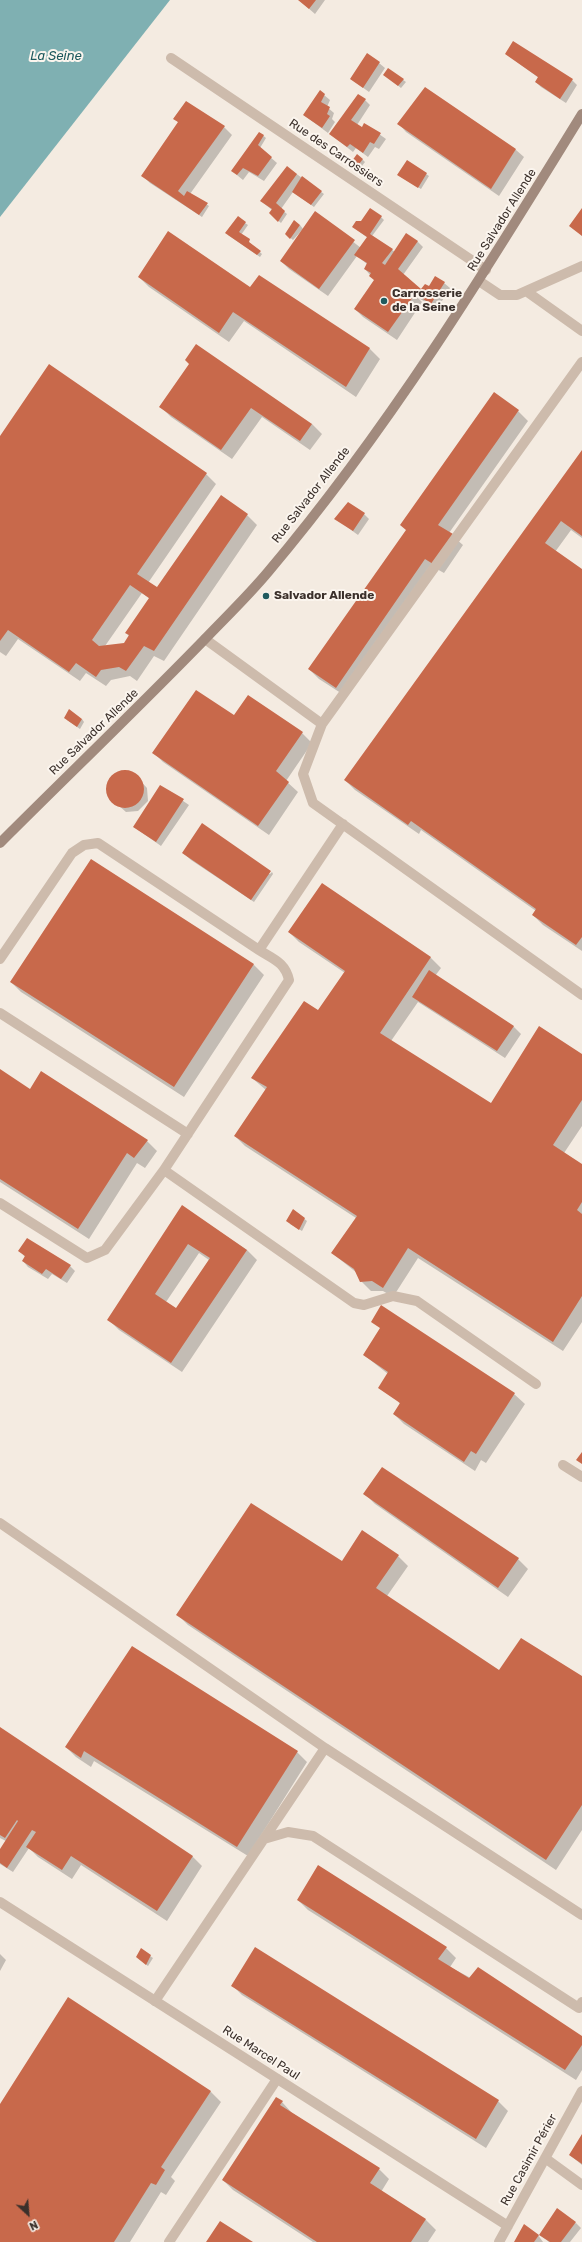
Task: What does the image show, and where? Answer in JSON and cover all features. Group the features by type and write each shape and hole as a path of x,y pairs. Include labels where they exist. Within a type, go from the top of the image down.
{"street":[{"name":"Rue des Carrossiers","path":"171,58 486,270"},
{"name":"Rue Salvador Allende","path":"0,843 152,695 269,571 358,456 479,281 582,114"},
{"path":"479,281 500,295 517,295 582,266"},
{"path":"526,291 582,331"},
{"path":"582,362 322,724 303,774 313,803 582,995"},
{"path":"205,638 322,724"},
{"path":"259,950 343,824"},
{"path":"0,959 72,853 84,845 98,843 282,965 286,970 288,980 164,1170 105,1250 87,1258 0,1203"},
{"path":"0,1013 188,1134"},
{"path":"164,1170 354,1303 364,1305 394,1296 417,1301 536,1384"},
{"path":"563,1465 582,1478"},
{"path":"0,1523 325,1748 582,1915"},
{"path":"155,2001 325,1748"},
{"path":"264,1839 288,1832 313,1836 580,2008 582,2002"},
{"name":"Rue Marcel Paul","path":"0,1902 508,2226"},
{"path":"169,2242 277,2079"},
{"name":"Rue Casimir Périer","path":"499,2242 545,2158 578,2108 582,2090"},
{"path":"545,2158 582,2185"}],"water":[{"name":"La Seine","path":"0,0 170,0 0,217"}],"building":[{"path":"298,0 316,0 309,9"},
{"path":"513,41 573,79 560,99 535,82 538,77 505,54"},
{"path":"367,53 380,62 363,88 350,79"},
{"path":"388,68 404,79 398,86 383,75"},
{"path":"425,87 516,149 491,189 397,124"},
{"path":"320,90 325,94 321,102 330,107 327,114 330,116 322,128 303,115"},
{"path":"358,94 366,99 351,120 362,127 364,123 381,133 374,144 370,142 363,153 350,144 347,147 329,134"},
{"path":"186,101 225,126 178,191 184,196 187,191 208,203 199,215 141,176 178,122 173,119"},
{"path":"259,132 264,135 258,145 272,157 258,176 243,168 237,175 231,171"},
{"path":"357,154 363,159 355,169 349,165"},
{"path":"407,160 427,173 418,188 397,175"},
{"path":"287,166 297,174 276,203 285,211 278,222 269,213 272,209 260,201"},
{"path":"302,176 322,191 311,205 292,192"},
{"path":"370,208 382,216 370,234 393,249 382,263 385,265 406,233 418,241 398,269 421,289 425,284 429,286 435,276 445,282 431,304 415,294 388,332 354,309 374,280 369,276 371,273 364,269 367,263 354,255 367,237 352,227 356,221 361,221"},
{"path":"582,208 582,236 569,226"},
{"path":"315,211 355,240 319,289 280,261"},
{"path":"238,216 246,222 239,232 250,239 249,242 261,251 257,255 225,233"},
{"path":"294,220 300,225 290,239 285,234"},
{"path":"168,231 250,287 259,275 370,348 346,387 233,312 219,333 138,277"},
{"path":"196,344 312,424 300,441 251,408 221,450 159,407 189,364 185,360"},
{"path":"49,364 207,473 137,574 157,587 221,495 248,514 154,651 144,646 126,671 119,667 101,670 96,677 76,663 69,672 8,630 0,641 0,436","holes":["130,585 149,598 125,633 129,635 124,643 99,646 92,640"]},
{"path":"494,392 519,410 438,525 453,534 433,564 425,559 336,688 308,669 406,530 400,525"},
{"path":"582,450 582,536 561,521 545,543 582,569 582,937 576,945 532,915 536,909 411,821 408,825 344,780"},
{"path":"348,502 365,513 353,531 334,519"},
{"path":"196,690 234,715 248,695 303,732 276,771 289,782 258,826 152,753"},
{"path":"69,709 82,719 77,727 64,718"},
{"path":"125,770 135,773 141,779 144,789 141,799 135,805 125,808 115,805 109,799 106,789 109,779 115,773"},
{"path":"160,785 184,799 156,842 133,827"},
{"path":"202,823 271,871 251,900 182,853"},
{"path":"91,859 254,964 174,1087 10,982"},
{"path":"322,883 431,957 380,1033 491,1103 539,1026 582,1054 582,1100 553,1145 582,1164 582,1202 577,1210 582,1214 582,1296 553,1342 408,1248 383,1288 372,1281 360,1282 354,1269 331,1253 357,1216 234,1136 267,1087 251,1078 304,1001 318,1010 345,971 288,932"},
{"path":"429,970 514,1026 497,1051 412,997"},
{"path":"0,1069 30,1089 41,1071 148,1140 134,1158 127,1153 78,1229 0,1179"},
{"path":"182,1205 247,1250 171,1363 107,1320","holes":["188,1244 210,1258 176,1308 155,1294"]},
{"path":"293,1209 305,1218 299,1230 286,1221"},
{"path":"27,1238 71,1265 61,1279 46,1269 42,1274 22,1261 25,1256 18,1251"},
{"path":"381,1305 515,1393 476,1454 471,1451 464,1462 393,1414 400,1403 378,1388 388,1372 363,1355 380,1328 371,1322"},
{"path":"582,1452 582,1464 576,1460"},
{"path":"382,1467 519,1558 498,1588 363,1494"},
{"path":"251,1503 342,1561 362,1530 399,1555 376,1588 499,1670 521,1638 582,1676 582,1805 546,1860 176,1615"},
{"path":"132,1646 298,1751 237,1847 84,1751 81,1758 65,1747"},
{"path":"0,1727 193,1856 157,1911 71,1856 62,1870 26,1847 36,1832 32,1830 7,1868 0,1863 0,1849 18,1821 17,1820 5,1838 0,1835"},
{"path":"318,1865 447,1947 438,1959 469,1978 478,1967 582,2036 582,2045 565,2070 297,1900"},
{"path":"255,1947 499,2100 476,2139 231,1986"},
{"path":"141,1948 151,1955 146,1965 136,1957"},
{"path":"68,1997 211,2091 161,2167 165,2170 156,2185 151,2183 114,2242 0,2242 0,2104"},
{"path":"276,2097 283,2101 280,2105 380,2168 370,2183 426,2219 411,2242 317,2242 222,2180"},
{"path":"582,2134 582,2164 569,2155"},
{"path":"557,2208 576,2222 561,2242 550,2242 539,2235"},
{"path":"220,2221 253,2242 206,2242"},
{"path":"524,2224 539,2235 534,2242 514,2242"}],"place":[{"name":"Carrosserie de la Seine","path":"384,301"},
{"name":"Salvador Allende","path":"266,596"}]}
